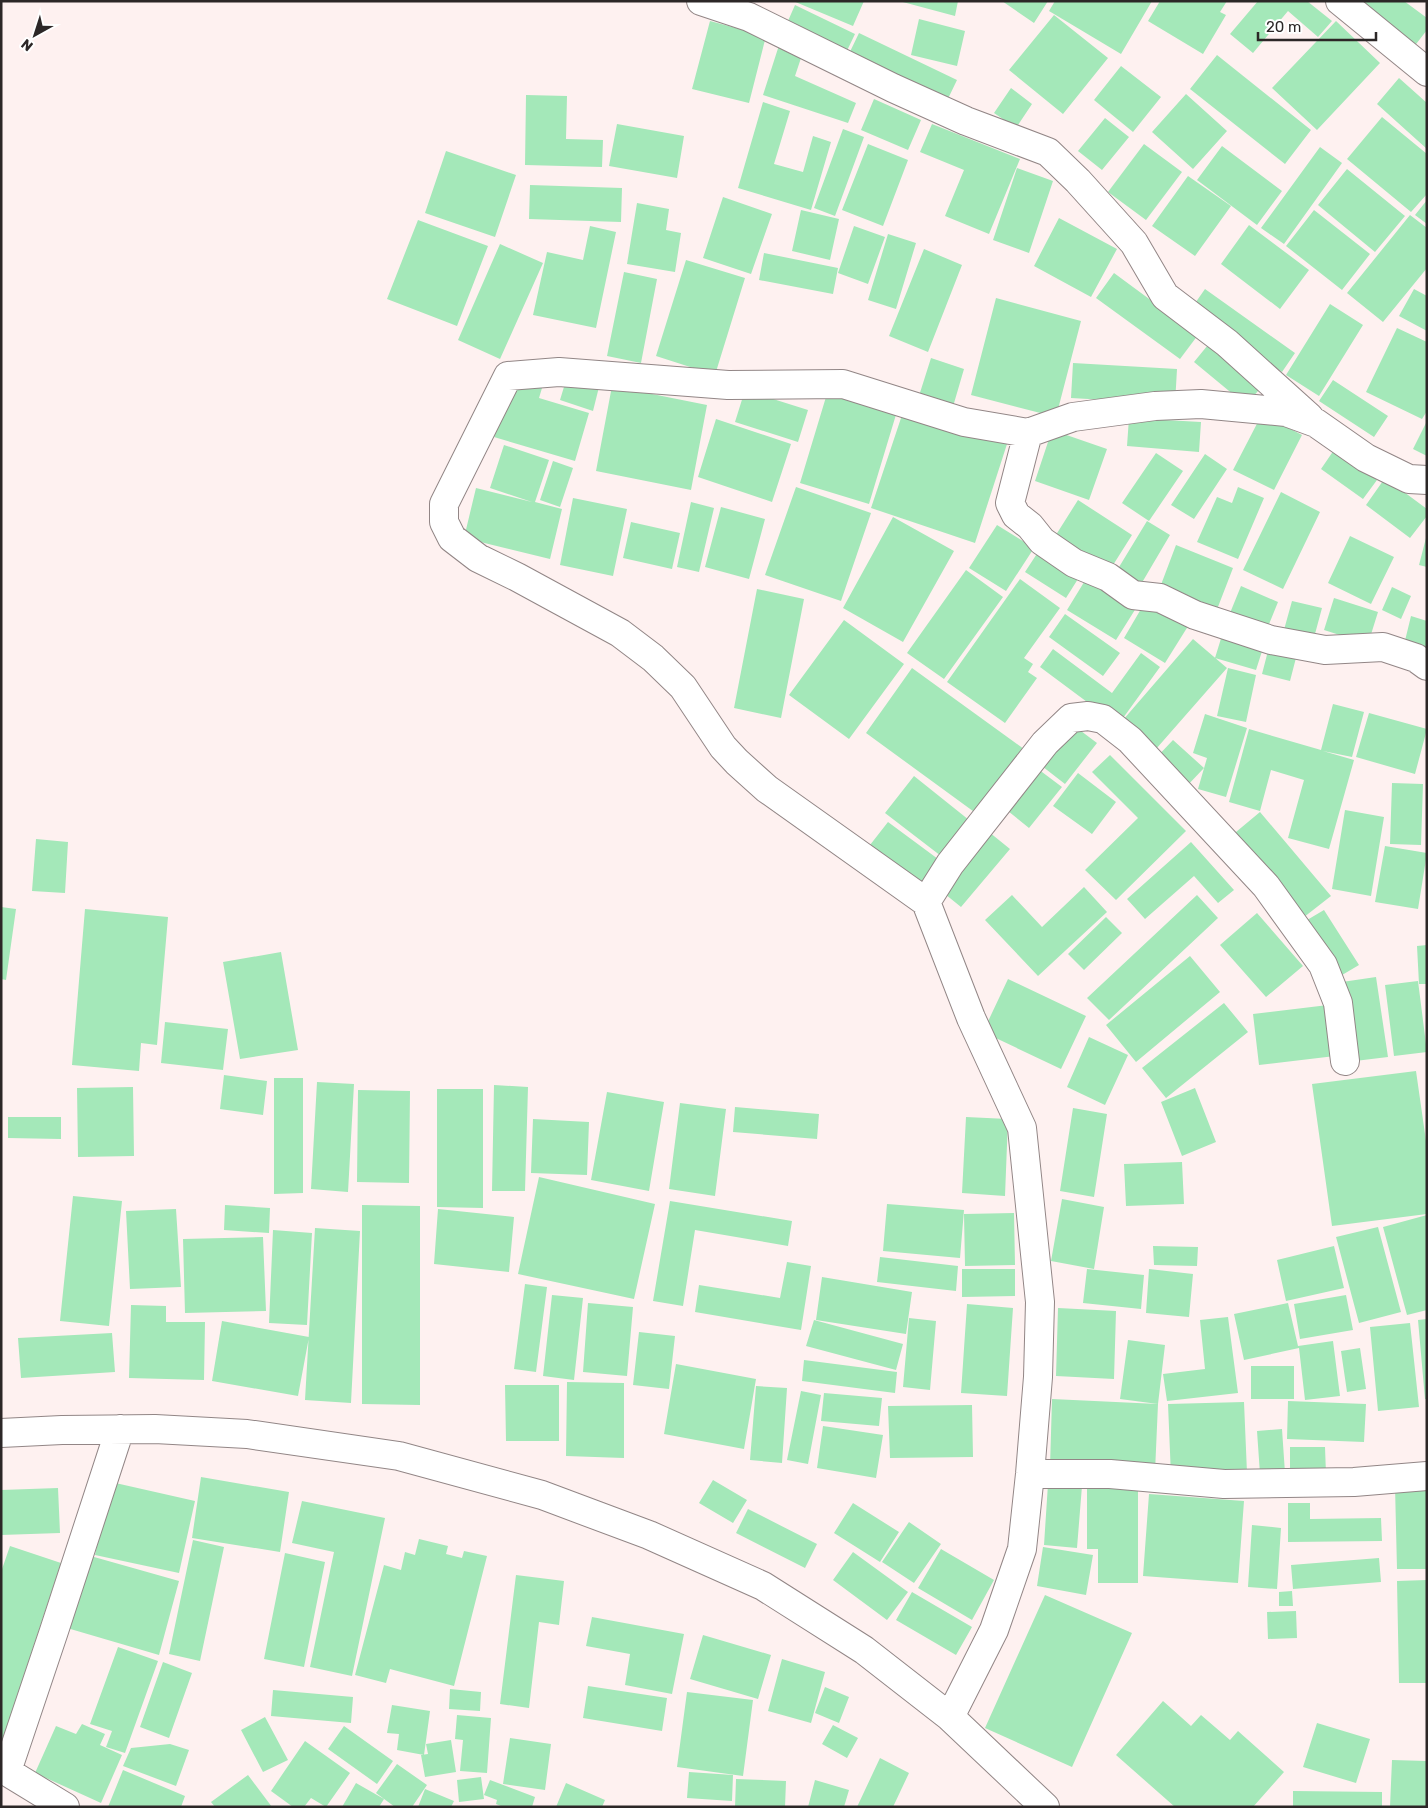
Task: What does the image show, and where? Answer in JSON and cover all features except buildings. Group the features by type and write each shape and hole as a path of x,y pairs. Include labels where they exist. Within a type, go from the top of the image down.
{"street":[{"path":"701,1 749,17 893,88 966,121 1048,152 1134,243 1165,296 1227,343 1316,424 1366,458 1410,479 1427,480"},
{"path":"1340,1 1427,72"},
{"path":"950,1717 994,1630 1022,1549 1038,1377 1040,1302 1022,1128 970,1018 926,902 767,789 737,762 723,746 683,686 654,658 620,633 518,577 478,558 452,538 444,522 444,504 508,376 559,372 728,385 844,384 964,422 1028,433 1073,417 1155,406 1201,404 1286,412 1316,424"},
{"path":"1028,433 1010,503 1016,515 1030,526 1042,541 1074,563 1108,577 1133,595 1160,598 1203,618 1271,640 1325,650 1383,647 1416,658 1427,666"},
{"path":"926,902 950,864 1044,743 1072,718 1088,716 1103,719 1130,740 1266,886 1323,965 1338,1003 1345,1062"},
{"path":"65,1807 4,1769 54,1631 120,1429"},
{"path":"1,1433 154,1429 247,1434 399,1456 542,1495 650,1536 764,1586 864,1650 950,1717 1045,1807"},
{"path":"1030,1474 1110,1474 1224,1484 1354,1482 1427,1476"}]}
